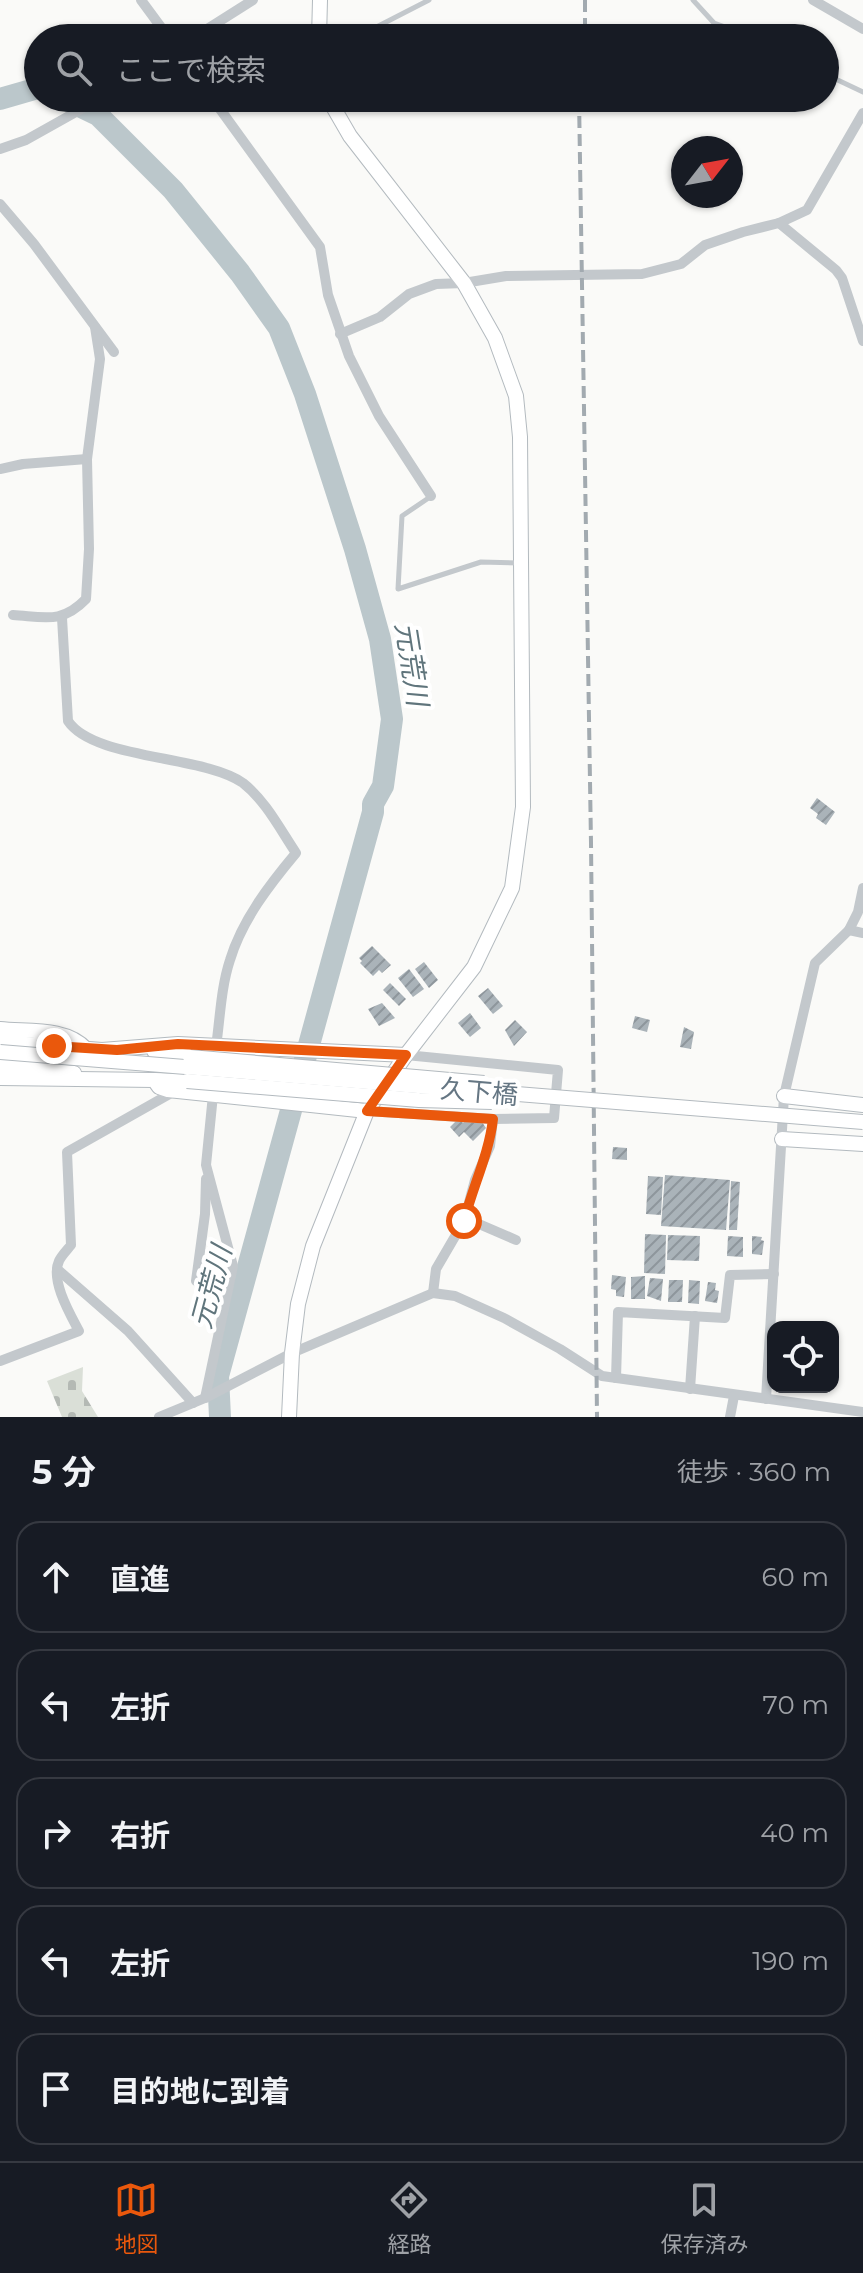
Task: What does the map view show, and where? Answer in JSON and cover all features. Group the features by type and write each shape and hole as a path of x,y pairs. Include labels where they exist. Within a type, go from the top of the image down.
{"main road":[{"path":"319,24 320,0"},
{"path":"289,1417 298,1304 313,1246 367,1111 474,967 512,888 523,807 520,437 516,396 495,338 464,283 350,136 336,112"},
{"path":"0,1029 65,1035 76,1039 86,1049"},
{"path":"0,1042 86,1049 178,1044 406,1055"},
{"path":"142,1048 190,1057 447,1079 617,1103"},
{"name":"久下橋","path":"0,1052 863,1122"},
{"path":"0,1065 98,1079"},
{"path":"0,1078 154,1080 213,1095 367,1111"},
{"path":"181,1086 419,1100 617,1103"},
{"path":"784,1096 863,1105"},
{"path":"782,1139 863,1144"}],"street":[{"path":"141,0 159,24"},
{"path":"215,24 253,0"},
{"path":"813,0 863,29"},
{"path":"0,149 26,140 76,112"},
{"path":"222,112 320,247 328,295 340,334 379,416 431,496"},
{"path":"340,334 380,317 409,294 436,284 506,276 642,274 681,264 705,245 779,223 807,210 863,113"},
{"path":"0,204 34,244 114,352"},
{"path":"779,223 842,278 863,341"},
{"path":"13,615 62,618 86,599 89,549 87,459 100,359 95,327"},
{"path":"0,469 87,459"},
{"path":"62,618 68,721 72,727 103,745 219,773 242,783 264,806 296,853 267,889 235,945 229,962 216,1047"},
{"path":"766,1399 784,1096 815,963 849,930 858,912 863,888"},
{"path":"849,930 863,933"},
{"path":"367,1111 493,1119 554,1118 558,1070 406,1055"},
{"path":"0,1361 79,1331 62,1299 57,1269 58,1262 71,1245 67,1152 181,1086"},
{"path":"196,1281 205,1214 213,1095"},
{"path":"433,1293 436,1269 465,1218 475,1180 490,1146 493,1119"},
{"path":"205,1398 233,1266 206,1165"},
{"path":"465,1218 516,1240"},
{"path":"57,1269 128,1331 193,1403"},
{"path":"616,1378 618,1312 725,1318 730,1275 774,1274"},
{"path":"159,1417 205,1398 292,1353 433,1293 455,1296 504,1318 597,1374 734,1396 863,1412"},
{"path":"690,1389 695,1316"},
{"path":"730,1417 734,1396"}],"lane":[{"path":"382,24 429,0"},
{"path":"693,0 717,24"},
{"path":"839,81 863,92"},
{"path":"431,496 402,516 398,589 481,562 521,563"}],"green space":[{"path":"83,1367 82,1391 98,1417 62,1417 47,1381"}],"building":[{"path":"817,798 835,812 826,825 816,818 818,814 810,808"},
{"path":"372,946 391,965 373,976 359,958"},
{"path":"424,962 438,980 429,988 415,969"},
{"path":"409,969 424,989 413,997 398,978"},
{"path":"390,983 406,999 399,1006 383,990"},
{"path":"488,988 503,1006 493,1014 478,996"},
{"path":"382,1003 395,1018 379,1026 368,1009"},
{"path":"470,1013 481,1028 470,1037 458,1023"},
{"path":"635,1016 650,1020 647,1032 632,1028"},
{"path":"515,1020 527,1032 514,1046 505,1030"},
{"path":"684,1027 694,1032 691,1049 680,1047"},
{"path":"468,1117 482,1122 486,1128 473,1141 464,1132 459,1137 450,1127 459,1118 463,1123"},
{"path":"613,1147 627,1148 627,1160 612,1159"},
{"path":"665,1175 730,1180 726,1230 661,1226"},
{"path":"648,1176 663,1177 661,1215 646,1214"},
{"path":"731,1181 740,1182 737,1230 729,1230"},
{"path":"645,1234 666,1235 665,1274 644,1273"},
{"path":"668,1235 700,1236 699,1261 667,1260"},
{"path":"728,1236 743,1237 743,1257 727,1256"},
{"path":"752,1236 762,1237 762,1255 752,1254"},
{"path":"612,1275 626,1277 624,1297 616,1296 616,1290 611,1289"},
{"path":"645,1276 645,1299 631,1299 631,1277"},
{"path":"650,1278 663,1279 661,1301 647,1296"},
{"path":"669,1280 683,1280 682,1302 668,1302"},
{"path":"689,1280 700,1281 699,1304 688,1303"},
{"path":"708,1282 716,1283 715,1290 719,1291 717,1303 705,1301"}],"waterway":[{"name":"元荒川","path":"0,99 24,92"},
{"name":"元荒川","path":"92,112 173,190 240,273 279,328 305,394 355,549 380,639 392,719 383,786 373,804 218,1376 220,1417"}],"railway":[{"path":"585,0 585,24"},
{"path":"579,112 597,1417"}],"route":[{"path":"54,1046 117,1050 178,1044 406,1055 367,1111 493,1119 490,1146 475,1180 464,1221"}]}
